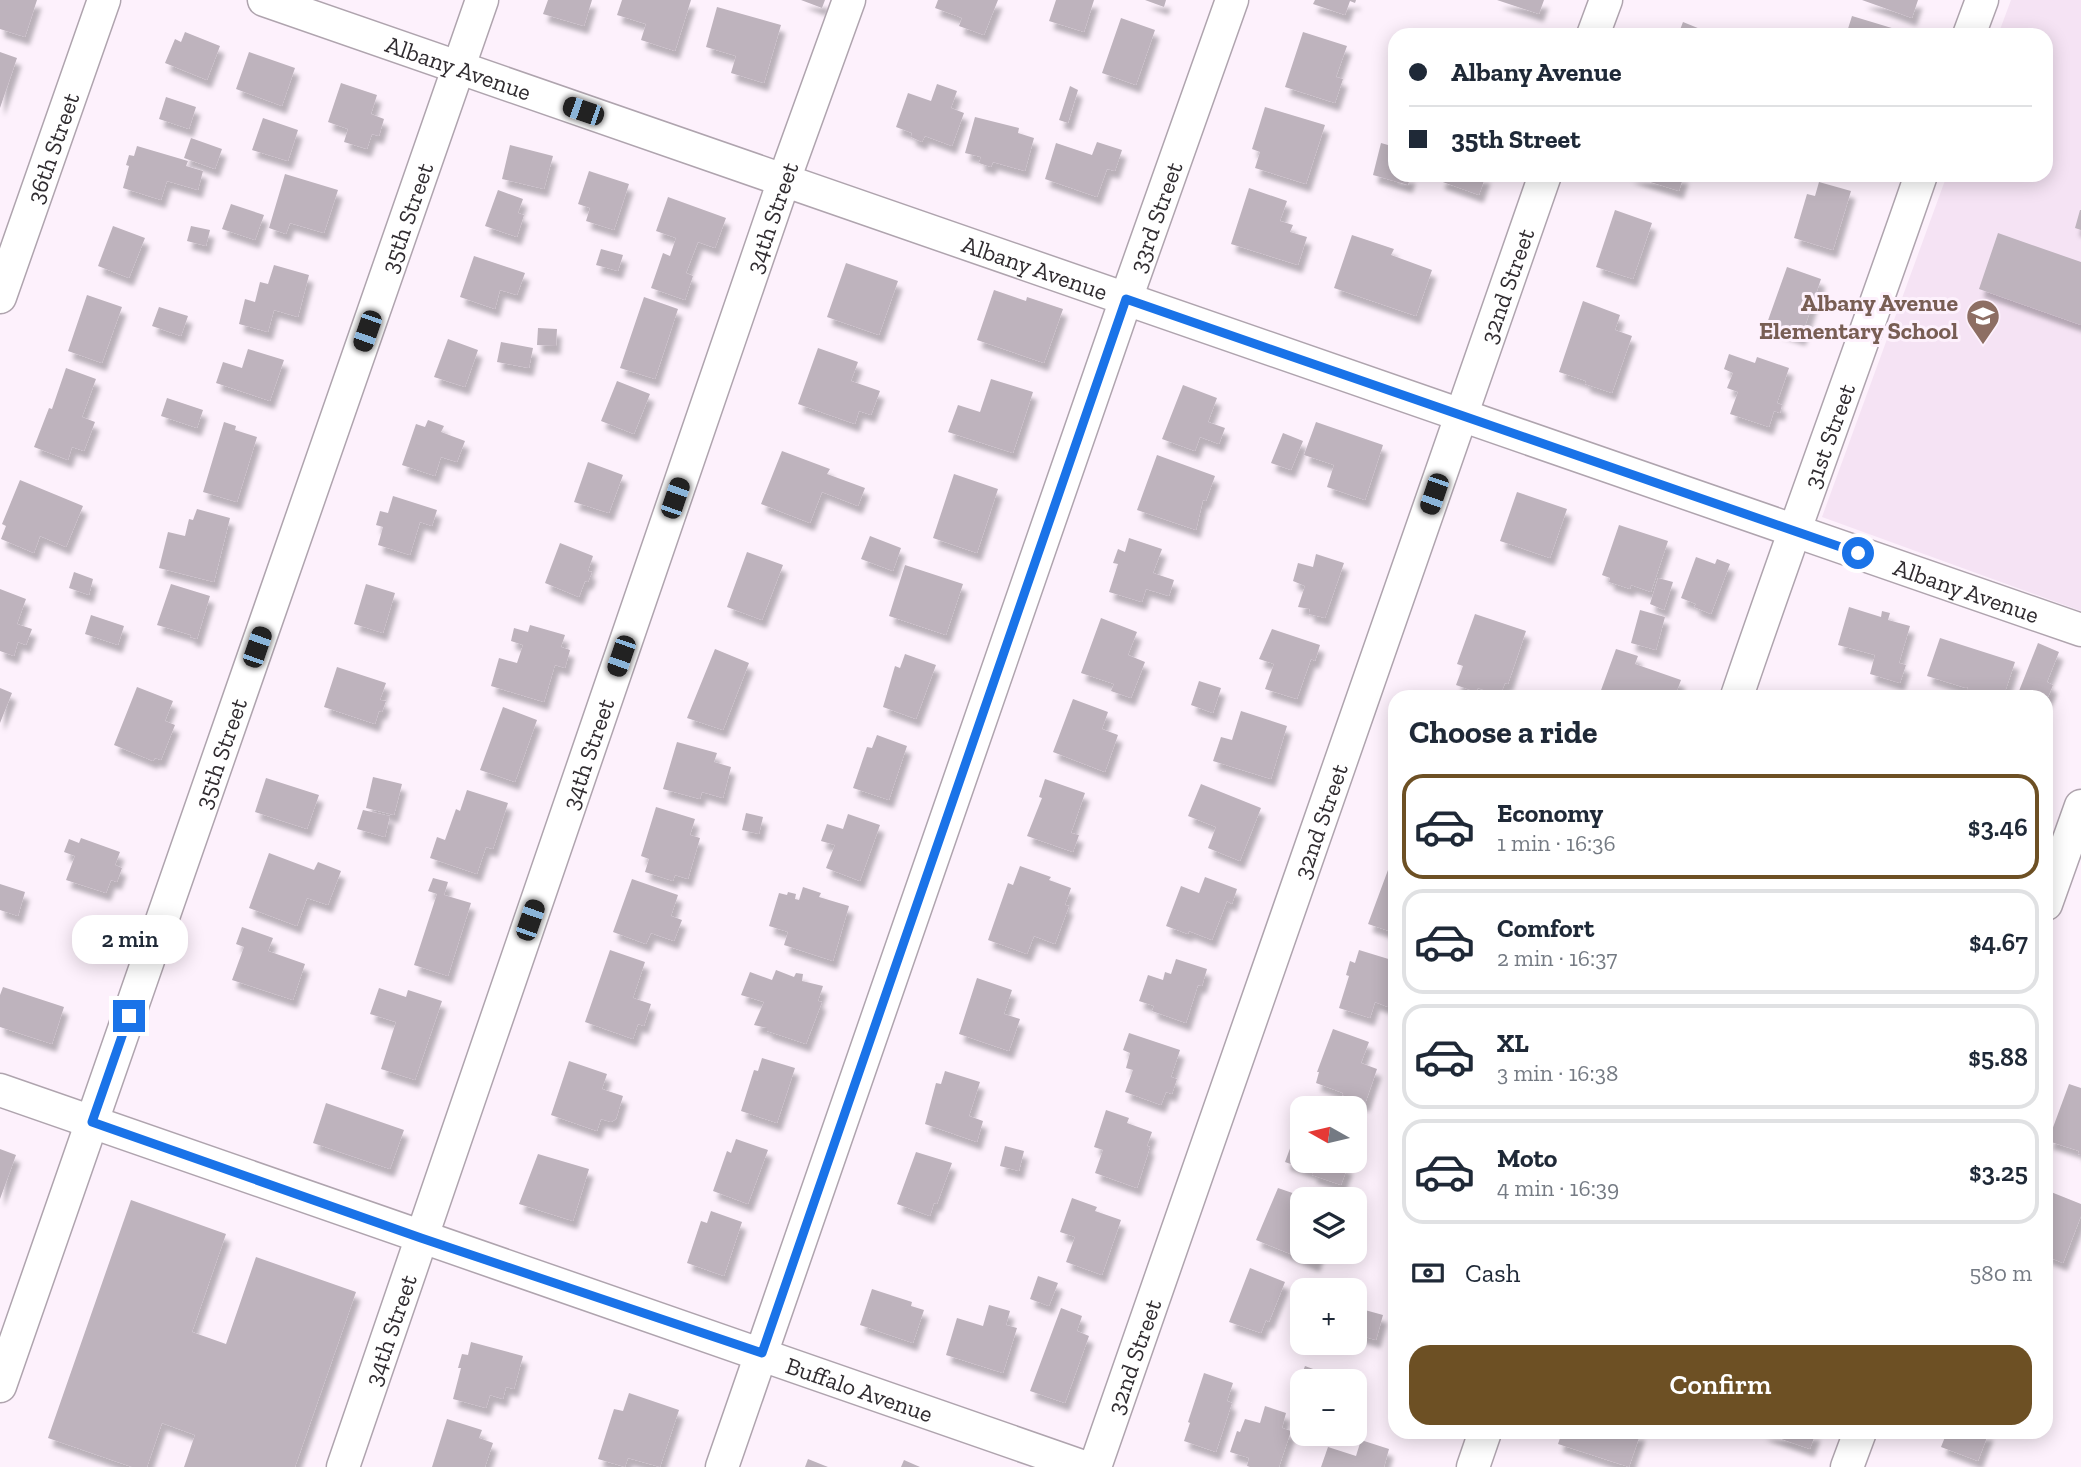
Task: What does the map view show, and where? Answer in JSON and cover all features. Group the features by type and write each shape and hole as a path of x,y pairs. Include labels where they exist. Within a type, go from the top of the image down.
{"street":[{"name":"36th Street","path":"0,297 104,0"},
{"name":"Albany Avenue","path":"264,0 2081,630"},
{"name":"35th Street","path":"0,1386 482,0"},
{"name":"34th Street","path":"343,1467 784,180 849,0"},
{"name":"33rd Street","path":"722,1467 1232,0"},
{"path":"1596,28 1606,0"},
{"path":"1972,28 1982,0"},
{"name":"32nd Street","path":"1095,1467 1543,182"},
{"name":"31st Street","path":"1739,690 1919,182"},
{"path":"2053,884 2081,806"},
{"name":"Buffalo Avenue","path":"0,1090 1084,1467"},
{"path":"1473,1467 1483,1439"},
{"path":"1847,1467 1857,1439"}],"shaded area":[{"name":"Albany Avenue Elementary School","path":"2011,0 2081,0 2081,611 1822,517 1944,182 2053,182 2053,28 2001,28"}],"building":[{"path":"0,0 37,0 25,37 0,29"},
{"path":"548,0 592,0 584,26 543,14"},
{"path":"622,0 691,0 675,51 641,40 646,24 617,15"},
{"path":"801,0 825,0 822,8"},
{"path":"938,0 998,0 984,35 959,26 962,18 935,8"},
{"path":"1056,0 1094,0 1084,32 1049,21"},
{"path":"1145,0 1166,0 1164,7"},
{"path":"1315,0 1356,0 1355,3 1350,1 1345,15 1313,4"},
{"path":"1497,0 1544,0 1539,14"},
{"path":"1862,0 1918,0 1912,18"},
{"path":"717,7 781,25 764,83 731,73 736,56 706,47"},
{"path":"1852,16 1892,28 1848,28"},
{"path":"1121,18 1155,30 1136,85 1102,73"},
{"path":"1683,22 1698,28 1681,28"},
{"path":"185,32 220,46 207,80 165,63 175,39 181,42"},
{"path":"1303,32 1347,46 1336,77 1343,79 1335,103 1285,87"},
{"path":"0,52 17,58 0,108"},
{"path":"249,52 295,68 282,106 236,89"},
{"path":"341,83 377,95 371,114 384,119 379,136 372,134 367,149 344,142 348,129 328,122"},
{"path":"937,84 957,91 951,108 964,113 952,146 925,136 922,142 911,137 912,133 896,127 908,93 931,101"},
{"path":"1070,86 1078,90 1068,123 1059,120"},
{"path":"166,97 196,107 189,129 159,119"},
{"path":"1265,107 1325,125 1306,184 1255,168 1260,152 1252,149"},
{"path":"975,117 1019,128 1018,133 1034,138 1025,171 993,162 991,167 979,163 981,157 965,153"},
{"path":"263,118 298,130 288,161 252,150"},
{"path":"191,138 222,149 215,169 184,158"},
{"path":"1097,142 1122,150 1115,171 1107,169 1097,197 1045,179 1056,143 1092,155"},
{"path":"1381,143 1388,145 1388,179 1373,175"},
{"path":"510,145 553,156 544,189 502,179"},
{"path":"137,146 188,161 186,166 203,171 198,190 167,181 161,200 123,188 129,155 134,156"},
{"path":"589,171 629,184 614,230 586,221 590,208 578,204"},
{"path":"285,174 338,190 324,233 290,223 286,234 269,228"},
{"path":"1443,182 1484,182 1479,195"},
{"path":"1650,182 1682,182 1679,191"},
{"path":"1819,182 1851,191 1833,250 1794,238 1807,194 1815,196"},
{"path":"1249,188 1287,201 1280,221 1293,225 1290,232 1307,237 1298,265 1231,244"},
{"path":"498,190 523,199 518,213 524,215 517,237 485,226"},
{"path":"668,197 726,218 715,248 698,242 686,273 693,276 685,300 651,288 663,253 670,256 676,238 656,231"},
{"path":"231,204 264,215 255,240 222,229"},
{"path":"1615,210 1652,223 1633,279 1596,267"},
{"path":"2081,210 2081,230 2075,228"},
{"path":"113,226 145,238 129,278 98,266"},
{"path":"191,226 210,230 206,246 187,241"},
{"path":"1998,233 2081,262 2081,325 1979,289"},
{"path":"1352,235 1394,249 1391,255 1432,270 1416,316 1334,288"},
{"path":"601,249 623,255 618,271 596,265"},
{"path":"474,256 525,273 517,295 500,290 495,309 460,297"},
{"path":"846,263 898,281 879,335 827,317"},
{"path":"274,265 309,275 298,317 274,310 268,332 239,324 245,299 255,302 260,282 268,284"},
{"path":"1787,267 1821,279 1801,338 1766,326"},
{"path":"994,290 1026,301 1027,297 1063,309 1044,363 977,340"},
{"path":"87,295 122,307 102,363 68,351"},
{"path":"644,297 678,309 655,379 620,368"},
{"path":"1583,301 1620,315 1615,330 1632,336 1612,393 1559,372"},
{"path":"159,307 188,316 181,336 152,326"},
{"path":"538,328 557,329 556,346 537,345"},
{"path":"448,339 478,350 465,387 434,377"},
{"path":"501,342 533,348 529,368 497,362"},
{"path":"818,348 858,362 851,381 880,391 871,415 859,411 855,424 798,404"},
{"path":"248,349 284,360 270,401 216,383 223,362 242,368"},
{"path":"1729,354 1755,363 1757,357 1789,368 1777,403 1782,405 1780,413 1774,411 1769,427 1730,414 1738,392 1727,388 1733,373 1724,369"},
{"path":"66,368 96,379 82,417 95,422 84,451 72,447 68,460 34,447 49,408 52,409"},
{"path":"991,379 1033,392 1013,453 948,432 958,405 980,412"},
{"path":"617,381 650,394 634,434 601,421"},
{"path":"1183,385 1217,398 1208,422 1225,428 1219,444 1200,437 1195,451 1162,439"},
{"path":"167,398 203,410 197,428 161,416"},
{"path":"428,420 444,426 441,432 465,441 457,462 441,457 435,476 402,465 416,424 425,427"},
{"path":"224,422 236,426 235,430 257,437 237,502 203,492"},
{"path":"1316,422 1383,445 1365,500 1327,487 1334,465 1304,455"},
{"path":"1283,433 1303,441 1291,470 1271,463"},
{"path":"782,451 830,469 827,474 865,488 858,506 822,492 810,523 761,504"},
{"path":"1157,455 1215,476 1206,501 1203,500 1196,530 1137,510"},
{"path":"588,462 623,475 609,513 574,502"},
{"path":"954,474 998,489 977,553 933,538"},
{"path":"20,480 83,506 66,547 40,536 34,553 1,539 6,526 2,524"},
{"path":"1517,492 1567,509 1550,558 1500,541"},
{"path":"393,496 437,510 432,526 420,522 410,555 378,545 383,527 376,525 380,511 388,513"},
{"path":"197,509 230,518 214,582 159,568 168,532 185,536 189,519 193,520"},
{"path":"1619,525 1668,541 1651,592 1631,585 1630,589 1609,582 1610,578 1602,575"},
{"path":"870,536 901,548 893,571 861,559"},
{"path":"1129,538 1162,549 1153,573 1174,580 1169,596 1146,589 1142,602 1109,592 1118,564 1113,563 1118,549 1125,552"},
{"path":"560,543 593,556 588,571 592,572 579,597 545,583"},
{"path":"747,552 783,565 762,620 727,607"},
{"path":"1316,554 1344,563 1325,618 1309,614 1310,609 1298,607 1305,586 1293,581 1298,563 1313,567"},
{"path":"1696,557 1715,564 1717,559 1730,564 1711,614 1681,598"},
{"path":"905,565 963,584 946,635 889,616"},
{"path":"74,572 93,579 89,595 69,588"},
{"path":"1658,578 1673,582 1664,610 1650,604"},
{"path":"171,584 210,596 197,639 157,625"},
{"path":"366,584 395,593 383,633 354,624"},
{"path":"0,589 26,599 17,624 32,629 26,645 18,642 14,656 0,651"},
{"path":"1849,607 1881,617 1882,611 1890,613 1888,620 1910,626 1899,663 1906,665 1900,683 1870,674 1875,655 1838,645"},
{"path":"1640,610 1665,617 1656,650 1631,643"},
{"path":"1475,614 1526,631 1508,684 1505,683 1502,690 1470,690 1456,685 1463,666 1457,664"},
{"path":"91,615 124,626 118,645 85,634"},
{"path":"1101,618 1137,632 1128,655 1145,662 1131,698 1111,691 1114,684 1081,673"},
{"path":"530,625 565,635 561,647 570,650 565,668 555,665 544,702 491,686 499,658 517,663 523,645 511,641 514,628 528,632"},
{"path":"1272,629 1320,645 1315,661 1311,659 1297,699 1265,689 1274,664 1259,659"},
{"path":"1940,638 2015,662 2006,690 1967,690 1968,687 1927,676"},
{"path":"2038,643 2059,652 2047,682 2053,685 2051,690 2019,690"},
{"path":"715,649 749,663 723,730 687,718"},
{"path":"1616,649 1638,656 1635,664 1681,680 1677,690 1601,690"},
{"path":"905,654 936,665 916,719 883,707 895,666 900,668"},
{"path":"337,667 386,683 380,700 386,701 375,724 324,707"},
{"path":"1199,681 1221,688 1213,713 1191,705"},
{"path":"137,687 173,701 165,721 175,725 161,760 155,758 153,761 114,745"},
{"path":"0,688 12,693 0,723"},
{"path":"1073,699 1108,712 1102,729 1118,735 1105,772 1053,752"},
{"path":"503,707 537,720 515,782 480,770"},
{"path":"1241,711 1287,726 1271,779 1213,761 1221,737 1232,740"},
{"path":"877,735 907,746 889,800 853,788 867,747 872,748"},
{"path":"677,742 717,753 714,762 731,767 723,798 702,792 700,799 663,789"},
{"path":"373,777 402,784 394,815 366,808"},
{"path":"266,778 319,795 307,829 255,812"},
{"path":"1045,779 1085,793 1071,833 1079,835 1073,852 1027,836 1042,798 1039,797"},
{"path":"1201,784 1261,808 1240,861 1208,848 1216,827 1188,816"},
{"path":"467,790 508,803 493,849 486,847 477,874 430,858 437,837 445,840 456,809 460,811"},
{"path":"656,807 695,819 690,835 700,838 688,879 675,875 673,881 645,872 649,859 641,856"},
{"path":"363,810 390,816 385,837 357,829"},
{"path":"746,813 763,817 759,834 742,830"},
{"path":"848,814 880,825 860,881 826,868 835,845 821,841 827,824 843,829"},
{"path":"81,838 120,852 115,865 122,868 117,882 111,880 106,893 66,880 75,856 64,852 69,839 79,843"},
{"path":"269,853 314,870 318,862 341,871 328,905 307,898 297,926 249,908"},
{"path":"1020,866 1051,877 1049,880 1071,888 1065,905 1069,906 1055,944 1034,936 1027,954 988,940 1008,883 1013,885"},
{"path":"1388,870 1388,931 1368,924"},
{"path":"1205,877 1237,889 1232,904 1227,901 1212,940 1166,926 1181,886 1199,893"},
{"path":"433,878 448,882 444,895 471,903 448,976 414,965 437,894 428,891"},
{"path":"632,879 678,895 671,916 682,920 674,941 651,933 646,944 613,932"},
{"path":"0,884 25,892 18,916 0,910"},
{"path":"803,887 821,893 819,897 849,906 833,961 784,945 788,932 769,926 779,893 796,894 795,899 799,900"},
{"path":"242,927 273,938 268,951 305,964 293,1000 232,980 244,947 236,944"},
{"path":"610,950 645,962 633,998 651,1004 644,1026 638,1024 633,1039 585,1022"},
{"path":"1359,950 1388,959 1388,1007 1375,1002 1370,1018 1339,1008 1349,976 1346,975 1350,961 1355,963"},
{"path":"1176,959 1207,969 1202,986 1198,985 1186,1023 1152,1011 1154,1006 1139,1001 1148,975 1163,980 1165,972 1171,974"},
{"path":"776,970 794,977 796,973 803,974 802,981 823,986 818,1001 822,1002 806,1044 754,1025 764,1002 741,995 750,972 772,980"},
{"path":"977,978 1012,990 1004,1014 1020,1019 1009,1051 959,1034"},
{"path":"3,987 64,1007 52,1044 0,1027 0,995"},
{"path":"379,988 406,997 408,990 442,1001 415,1080 381,1069 396,1022 370,1014"},
{"path":"1333,1029 1369,1042 1361,1063 1377,1069 1367,1098 1367,1096 1345,1096 1316,1083 1317,1072"},
{"path":"1129,1033 1180,1050 1171,1077 1177,1079 1172,1094 1166,1092 1161,1105 1125,1092 1133,1070 1126,1068 1130,1053 1123,1050"},
{"path":"762,1058 795,1068 777,1123 741,1111 754,1070 758,1071"},
{"path":"569,1061 607,1074 602,1089 623,1096 616,1119 611,1122 601,1119 597,1131 551,1115"},
{"path":"945,1071 980,1082 969,1116 983,1121 977,1142 925,1124 936,1083 941,1084"},
{"path":"2069,1084 2081,1088 2081,1155 2078,1154 2079,1151 2053,1143 2053,1127"},
{"path":"326,1103 404,1130 390,1169 313,1143"},
{"path":"1106,1110 1129,1118 1127,1123 1152,1132 1137,1188 1095,1173 1103,1150 1094,1147"},
{"path":"736,1139 768,1150 748,1204 713,1191 727,1151 731,1153"},
{"path":"1005,1146 1024,1151 1019,1171 1000,1166"},
{"path":"1290,1148 1290,1164 1285,1162"},
{"path":"0,1149 16,1155 0,1199"},
{"path":"916,1152 952,1163 930,1216 897,1204"},
{"path":"538,1154 589,1169 573,1221 519,1204"},
{"path":"1313,1173 1345,1173 1341,1185 1312,1175"},
{"path":"1278,1188 1290,1192 1290,1254 1256,1240"},
{"path":"2053,1193 2081,1204 2081,1216 2063,1263 2053,1259"},
{"path":"1072,1198 1097,1207 1095,1211 1121,1220 1102,1275 1066,1262 1075,1237 1060,1232"},
{"path":"131,1200 226,1234 192,1332 226,1344 256,1257 356,1292 295,1467 184,1467 195,1435 162,1423 147,1467 132,1467 48,1438"},
{"path":"711,1211 742,1222 724,1276 687,1263 701,1221 707,1223"},
{"path":"1250,1268 1285,1282 1269,1322 1266,1320 1261,1333 1229,1322"},
{"path":"1038,1276 1058,1283 1049,1306 1030,1299"},
{"path":"872,1289 912,1302 911,1306 924,1310 913,1343 860,1325"},
{"path":"989,1305 1010,1311 1006,1325 1017,1328 1003,1373 946,1355 957,1318 983,1326"},
{"path":"1061,1308 1082,1316 1077,1331 1089,1336 1065,1403 1030,1391"},
{"path":"1367,1311 1383,1315 1376,1340 1367,1338"},
{"path":"471,1342 523,1356 514,1389 506,1387 503,1399 490,1395 486,1408 453,1399 462,1354 468,1355"},
{"path":"1204,1373 1233,1383 1227,1401 1232,1403 1216,1452 1184,1441"},
{"path":"629,1393 679,1410 660,1467 628,1458 625,1467 598,1459 614,1409 623,1411"},
{"path":"1265,1406 1286,1413 1282,1428 1290,1431 1290,1434 1279,1467 1250,1467 1247,1466 1249,1458 1230,1452 1237,1431 1240,1432 1245,1419 1260,1423"},
{"path":"447,1419 482,1430 479,1438 493,1443 485,1467 432,1467"},
{"path":"1560,1439 1639,1439 1629,1467 1558,1444"},
{"path":"1781,1439 1814,1439 1810,1449"},
{"path":"1944,1439 1986,1439 1978,1461 1941,1447"},
{"path":"1367,1442 1389,1449 1384,1467 1321,1467 1328,1447 1356,1456 1359,1446 1367,1446"},
{"path":"808,1459 828,1467 805,1467"},
{"path":"904,1460 920,1467 901,1467"}],"place":[{"name":"Albany Avenue Elementary School","path":"1983,346"}],"route":[{"path":"129,1016 92,1122 421,1238 762,1353 1126,299 1858,553"}]}
